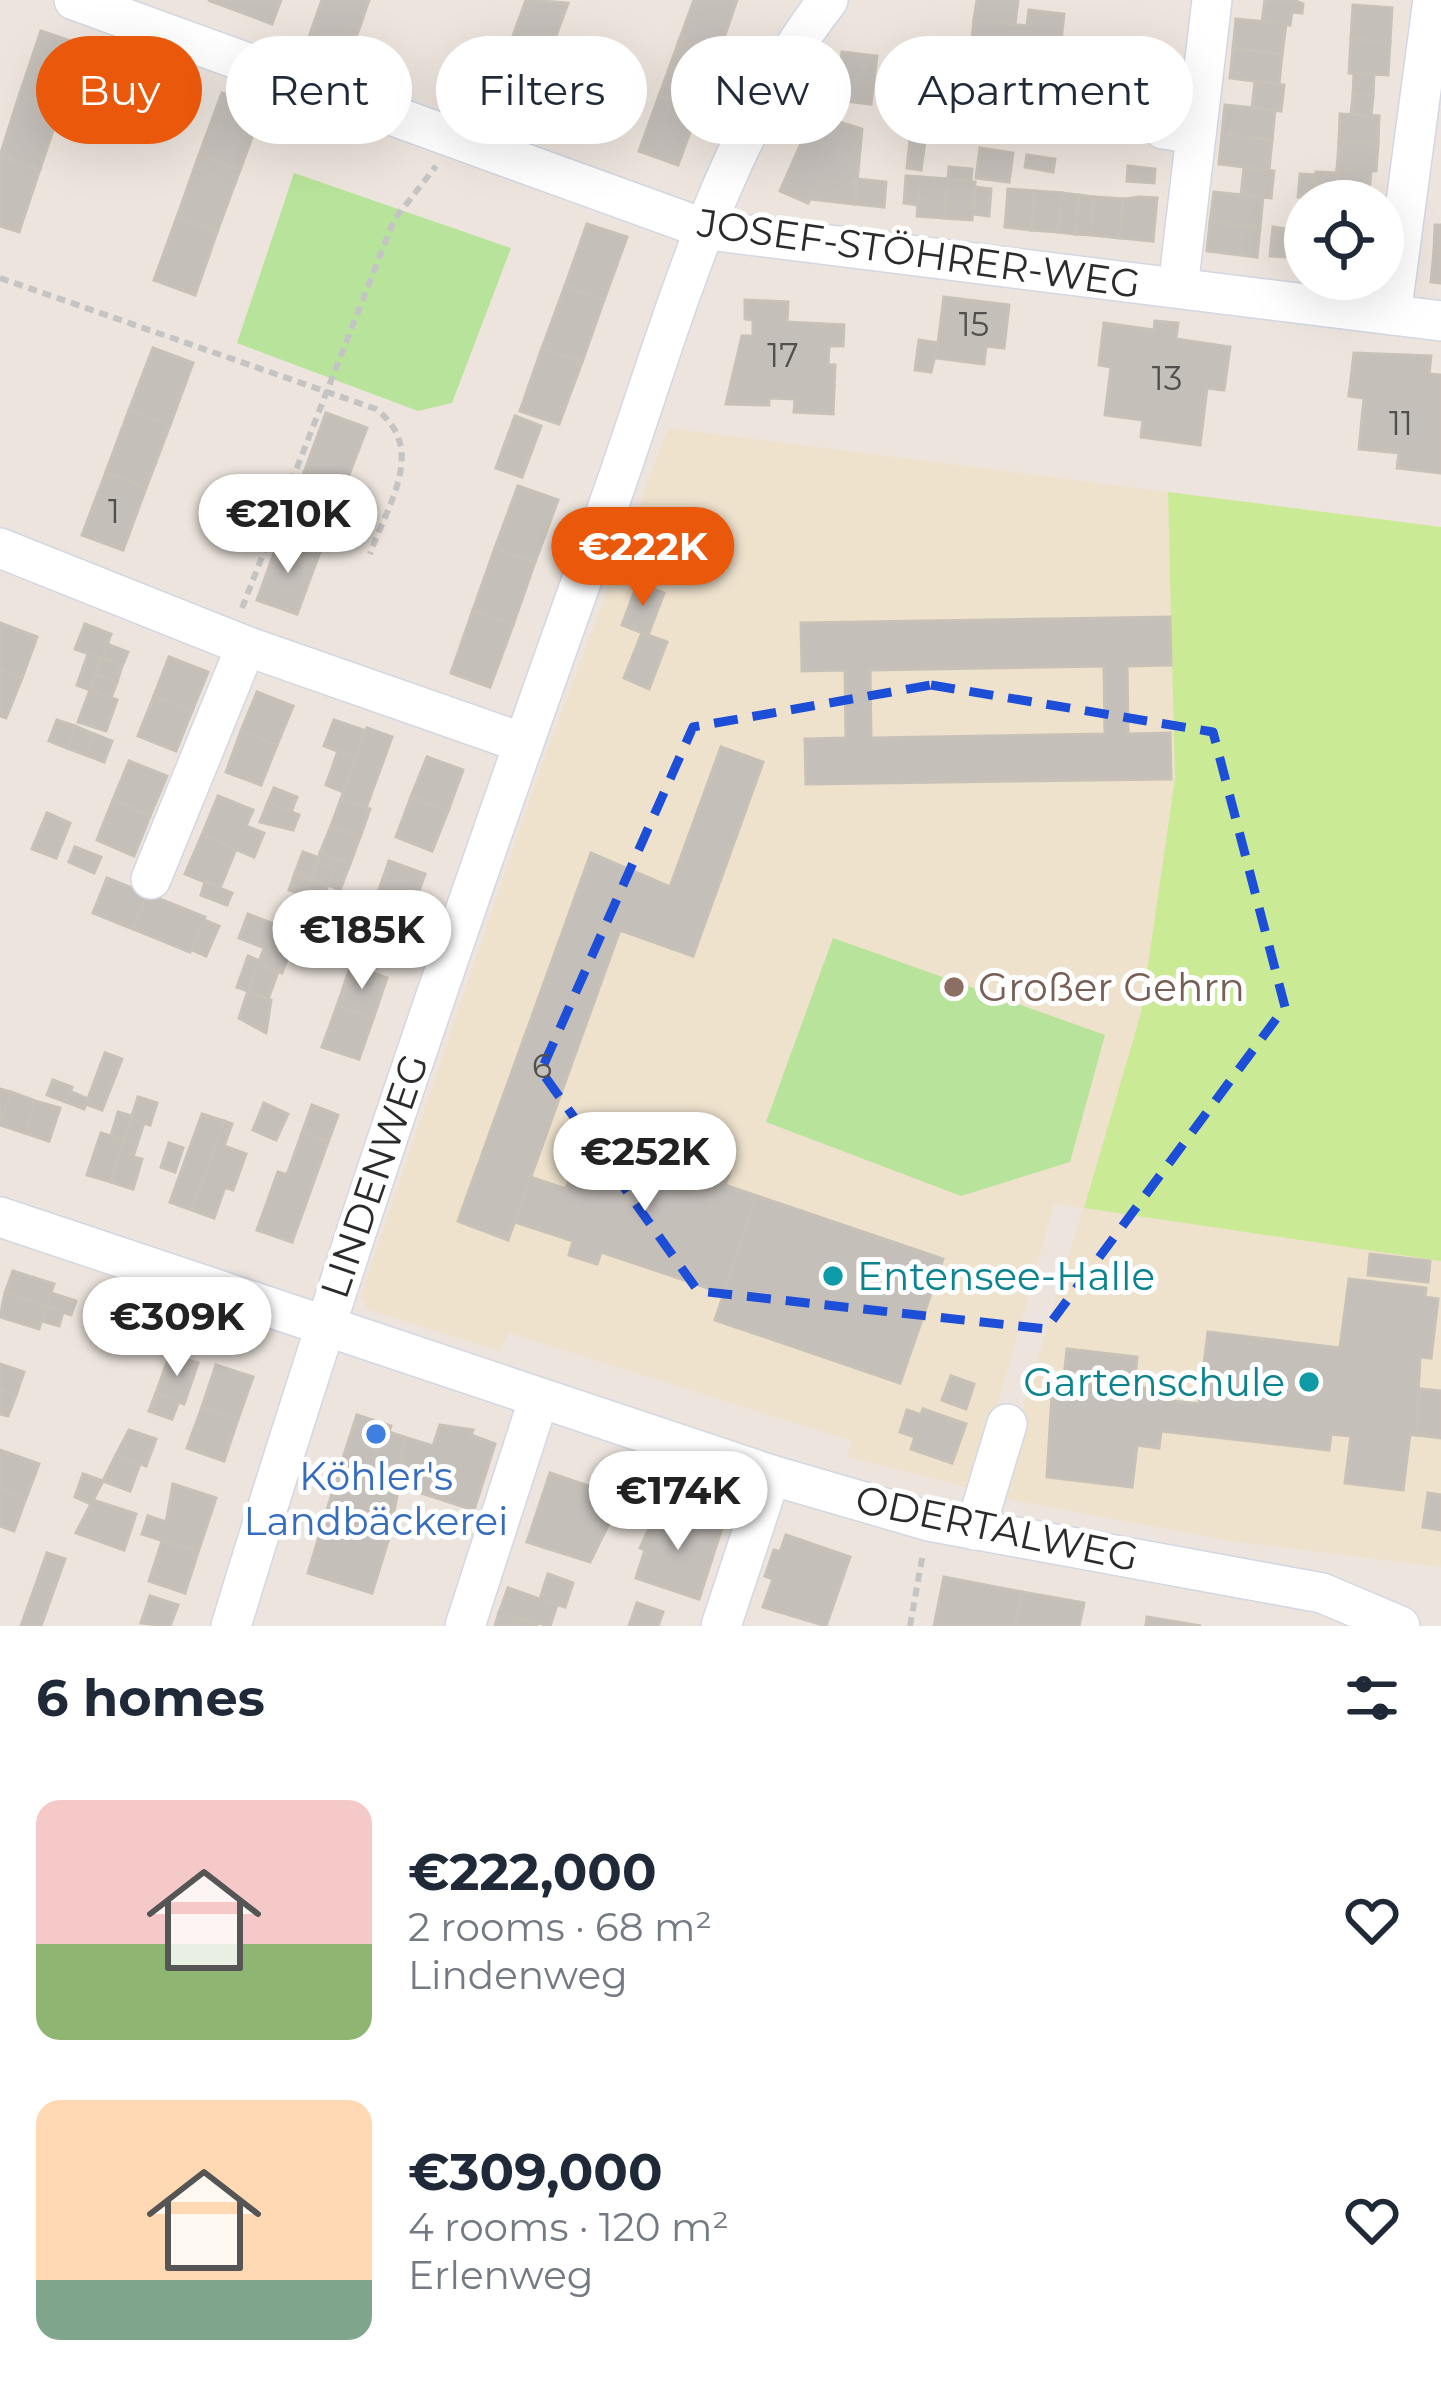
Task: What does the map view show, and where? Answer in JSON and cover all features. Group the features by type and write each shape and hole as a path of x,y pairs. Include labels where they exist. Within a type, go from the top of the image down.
{"street":[{"name":"JOSEF-STÖHRER-WEG","path":"74,0 436,134"},
{"name":"LINDENWEG","path":"231,1626 322,1328 523,743 708,230 757,107 791,47 828,0"},
{"path":"1178,289 1212,0"},
{"path":"1391,315 1433,0"},
{"name":"JOSEF-STÖHRER-WEG","path":"464,144 708,230 1441,321"},
{"path":"0,548 238,643 523,743"},
{"path":"151,879 238,643"},
{"name":"ODERTALWEG","path":"0,1217 322,1328 929,1521 1322,1593 1387,1623"},
{"path":"465,1626 539,1398"},
{"path":"975,1530 1006,1424"},
{"path":"722,1626 771,1474"}],"path":[{"path":"238,643 325,391 394,220 454,144"},
{"path":"0,278 325,391 376,410 394,423 404,440 405,454 370,554"},
{"path":"910,1626 929,1521"}],"highlighted area":[{"path":"931,685 1213,732 1285,1007 1046,1329 698,1291 541,1071 693,727"}],"shaded area":[{"name":"Großer Gehrn","path":"668,428 1441,527 1441,1567 1231,1541 996,1497 1083,1208 1054,1204 974,1489 847,1457 852,1441 509,1333 500,1351 369,1310 360,1297 540,770"}],"green space":[{"path":"294,173 511,248 452,403 418,411 237,343"},
{"path":"1168,492 1441,527 1441,1261 1084,1208 1141,1013 1175,778"},
{"path":"833,938 1105,1035 1070,1162 961,1196 766,1122"}],"building":[{"path":"208,0 281,0 272,24"},
{"path":"322,0 369,0 357,36 309,36"},
{"path":"526,0 568,3 556,36 513,36"},
{"path":"694,0 737,0 725,36 681,36"},
{"path":"977,0 1018,0 1015,24 974,20"},
{"path":"1265,0 1294,0 1303,4 1302,13 1292,12 1290,25 1262,22"},
{"path":"1353,5 1392,8 1390,42 1351,39"},
{"path":"1029,10 1064,14 1062,36 972,36 974,20 1027,26"},
{"path":"1236,19 1286,24 1282,54 1233,49"},
{"path":"1351,39 1390,42 1388,75 1349,73"},
{"path":"36,46 36,98 20,93"},
{"path":"1233,49 1282,54 1279,84 1230,78"},
{"path":"851,53 875,56 871,104 851,102"},
{"path":"671,63 671,100 659,96"},
{"path":"1354,73 1374,74 1373,96 1353,95"},
{"path":"1255,81 1284,85 1281,111 1252,108"},
{"path":"20,93 36,98 36,144 48,144 40,169 0,156"},
{"path":"222,93 226,94 226,144 250,144 240,170 199,155"},
{"path":"1353,95 1373,96 1371,116 1351,115"},
{"path":"659,96 671,100 671,144 686,144 678,165 639,151 647,144 647,129"},
{"path":"1225,105 1275,110 1272,140 1222,134"},
{"path":"1340,114 1379,116 1378,144 1339,142"},
{"path":"851,126 862,129 855,204 810,199 808,203 780,191 801,144 851,144"},
{"path":"1222,134 1272,140 1269,170 1219,164"},
{"path":"1339,142 1378,144 1376,171 1337,169"},
{"path":"910,144 925,144 921,170 907,168"},
{"path":"980,148 1013,153 1009,182 976,178"},
{"path":"199,155 240,170 217,232 177,217"},
{"path":"1027,155 1055,159 1053,172 1025,167"},
{"path":"0,156 40,169 19,232 0,226"},
{"path":"1128,166 1155,169 1154,183 1127,181"},
{"path":"949,167 972,169 971,181 948,179"},
{"path":"1244,167 1274,171 1271,198 1241,195"},
{"path":"1337,169 1371,171 1370,180 1336,180"},
{"path":"1316,172 1337,173 1336,180 1316,180"},
{"path":"906,176 920,177 918,205 904,203"},
{"path":"920,177 948,179 944,218 917,216"},
{"path":"857,179 886,182 884,207 855,204"},
{"path":"948,179 975,182 972,220 944,218"},
{"path":"975,187 991,189 989,216 973,214"},
{"path":"1008,189 1035,191 1031,230 1005,227"},
{"path":"1035,191 1062,193 1058,232 1031,230"},
{"path":"1214,192 1263,197 1260,227 1210,222"},
{"path":"1062,193 1079,195 1075,234 1058,232"},
{"path":"1079,195 1094,197 1091,235 1075,234"},
{"path":"1094,197 1123,199 1120,238 1091,235"},
{"path":"1157,198 1153,241 1120,238 1123,199"},
{"path":"177,217 217,232 195,295 154,280"},
{"path":"1210,222 1260,227 1257,257 1207,251"},
{"path":"587,224 627,237 604,300 565,286"},
{"path":"1435,225 1441,225 1441,251 1434,251"},
{"path":"1273,227 1284,229 1284,257 1270,256"},
{"path":"1434,251 1441,251 1441,283 1431,282"},
{"path":"565,286 604,300 582,362 542,348"},
{"path":"944,297 1009,305 1004,348 986,346 984,364 936,358"},
{"path":"745,300 788,302 787,322 844,325 843,346 829,346 828,365 835,365 833,414 794,412 795,399 769,398 769,405 726,404 742,336 753,336 753,320 745,319"},
{"path":"1155,321 1178,323 1176,339 1230,347 1224,390 1207,388 1200,445 1141,437 1143,420 1105,415 1111,367 1099,365 1104,323 1154,330"},
{"path":"919,340 938,343 931,372 915,370"},
{"path":"153,348 193,363 170,425 129,410"},
{"path":"542,348 582,362 559,424 520,411"},
{"path":"1354,353 1431,356 1429,374 1441,375 1441,473 1397,468 1399,453 1359,449 1364,398 1349,396"},
{"path":"129,410 170,425 146,488 106,472"},
{"path":"326,413 367,428 343,490 303,475"},
{"path":"515,416 541,426 522,477 496,468"},
{"path":"106,472 146,488 123,550 82,535"},
{"path":"303,475 343,490 320,552 280,537"},
{"path":"518,486 558,500 535,562 495,548"},
{"path":"634,534 662,544 645,586 618,575"},
{"path":"280,537 320,552 297,614 257,600"},
{"path":"495,548 535,562 513,625 473,610"},
{"path":"638,583 664,593 648,635 622,625"},
{"path":"473,610 513,625 490,687 451,673"},
{"path":"1170,617 1171,665 1127,666 1128,734 1170,733 1171,779 806,784 805,739 846,738 845,670 802,671 801,623","holes":["1104,666 1105,734 871,738 870,670"]},
{"path":"0,623 37,637 22,678 0,669"},
{"path":"85,624 111,634 102,658 75,649"},
{"path":"642,633 667,642 649,689 624,678"},
{"path":"107,644 128,652 122,666 102,658"},
{"path":"88,654 102,658 90,690 77,685"},
{"path":"169,657 208,672 192,711 154,696"},
{"path":"102,658 122,666 117,682 96,674"},
{"path":"0,669 22,678 6,718 0,716"},
{"path":"96,674 117,682 111,698 90,690"},
{"path":"90,690 117,700 106,731 78,722"},
{"path":"257,692 293,706 277,745 241,731"},
{"path":"154,696 192,711 176,751 138,736"},
{"path":"57,720 75,726 67,748 49,741"},
{"path":"334,720 366,731 356,758 324,746"},
{"path":"75,726 94,734 86,755 67,748"},
{"path":"367,728 392,737 366,808 341,799"},
{"path":"241,731 277,745 261,785 226,772"},
{"path":"94,734 112,741 104,762 86,755"},
{"path":"721,747 763,762 693,956 620,930 508,1240 458,1221 591,853 670,887"},
{"path":"338,751 356,758 343,792 326,785"},
{"path":"427,757 463,770 448,811 411,797"},
{"path":"129,761 167,776 150,816 113,800"},
{"path":"274,788 297,797 291,812 268,802"},
{"path":"218,796 253,810 246,826 264,833 254,857 202,835"},
{"path":"411,797 448,811 432,851 396,837"},
{"path":"341,799 370,809 360,837 331,826"},
{"path":"113,800 150,816 134,856 97,840"},
{"path":"268,802 299,815 293,830 260,822"},
{"path":"47,813 70,823 56,858 32,849"},
{"path":"331,826 360,837 350,864 320,853"},
{"path":"202,835 236,849 220,888 185,874"},
{"path":"75,847 101,857 94,873 69,862"},
{"path":"303,852 319,858 311,879 295,873"},
{"path":"320,853 350,864 340,890 328,885 334,868 317,862"},
{"path":"389,861 425,874 411,914 375,901"},
{"path":"317,862 334,868 328,885 311,879"},
{"path":"295,873 311,879 305,895 289,890"},
{"path":"107,878 147,894 133,929 93,913"},
{"path":"311,879 328,885 322,901 305,895"},
{"path":"205,882 232,893 227,905 201,895"},
{"path":"147,894 205,917 190,952 133,929"},
{"path":"375,901 411,914 396,954 360,942"},
{"path":"248,914 274,924 265,948 239,938"},
{"path":"299,917 326,927 320,941 294,931"},
{"path":"204,920 219,926 206,956 192,950"},
{"path":"274,924 297,932 282,973 258,964"},
{"path":"248,956 260,961 248,991 237,987"},
{"path":"258,964 278,972 268,999 248,991"},
{"path":"351,965 387,978 373,1019 337,1006"},
{"path":"248,991 271,1000 266,1033 239,1018"},
{"path":"337,1006 373,1019 359,1059 322,1047"},
{"path":"105,1053 122,1059 102,1110 86,1104"},
{"path":"53,1080 72,1087 66,1102 47,1095"},
{"path":"0,1089 11,1092 0,1125"},
{"path":"70,1091 88,1099 84,1109 66,1102"},
{"path":"11,1092 35,1101 25,1133 0,1125"},
{"path":"138,1097 157,1103 150,1125 131,1119"},
{"path":"35,1101 60,1108 49,1141 25,1133"},
{"path":"264,1103 288,1114 276,1140 253,1130"},
{"path":"312,1105 338,1115 328,1142 302,1133"},
{"path":"118,1112 132,1116 124,1140 111,1136"},
{"path":"202,1114 224,1121 192,1210 170,1202"},
{"path":"131,1119 144,1123 137,1144 124,1140"},
{"path":"224,1121 232,1124 224,1146 246,1154 233,1190 225,1187 214,1218 192,1210"},
{"path":"690,1130 715,1139 706,1164 681,1155"},
{"path":"101,1133 124,1140 111,1182 87,1175"},
{"path":"302,1133 328,1142 292,1242 257,1230 278,1172 287,1175"},
{"path":"124,1140 137,1144 133,1157 142,1159 133,1189 111,1182"},
{"path":"583,1140 669,1170 675,1153 730,1172 725,1185 757,1196 723,1293 601,1252 597,1264 569,1255 573,1241 515,1222 530,1177 566,1189"},
{"path":"169,1143 183,1148 175,1172 161,1167"},
{"name":"Entensee-Halle","path":"757,1196 943,1259 900,1383 715,1320"},
{"path":"1370,1254 1430,1261 1428,1282 1368,1275"},
{"path":"13,1271 54,1284 46,1307 5,1293"},
{"name":"Gartenschule","path":"1349,1279 1426,1288 1425,1297 1438,1299 1431,1358 1420,1357 1416,1435 1410,1434 1403,1490 1345,1483 1351,1436 1331,1434 1329,1450 1161,1431 1159,1448 1137,1445 1132,1487 1047,1477 1053,1377 1064,1378 1067,1349 1137,1357 1134,1387 1165,1390 1164,1400 1199,1404 1208,1332 1340,1348"},
{"path":"5,1293 46,1307 39,1329 0,1317"},
{"path":"51,1293 76,1301 71,1315 46,1307"},
{"path":"46,1307 63,1312 59,1326 42,1321"},
{"path":"170,1354 198,1363 184,1404 156,1393"},
{"path":"0,1364 24,1372 16,1395 0,1389"},
{"path":"216,1365 253,1377 238,1419 202,1407"},
{"path":"951,1376 974,1384 966,1409 942,1400"},
{"path":"0,1389 16,1395 8,1416 0,1414"},
{"path":"1421,1389 1441,1391 1441,1438 1416,1435"},
{"path":"156,1393 179,1401 172,1419 149,1411"},
{"path":"202,1407 238,1419 224,1461 187,1448"},
{"path":"923,1409 966,1424 952,1463 911,1449 915,1437 900,1432 907,1410 921,1415"},
{"path":"357,1415 391,1426 389,1432 404,1437 399,1486 340,1467"},
{"path":"440,1425 473,1430 471,1435 495,1444 474,1510 399,1486 404,1437 433,1446"},
{"path":"129,1430 156,1439 146,1466 116,1455"},
{"path":"0,1450 39,1464 26,1498 0,1489"},
{"path":"116,1455 140,1464 130,1491 103,1481"},
{"path":"340,1467 399,1486 388,1541 324,1520"},
{"path":"550,1473 612,1494 607,1509 615,1511 590,1562 527,1542"},
{"path":"83,1474 103,1481 91,1504 75,1497"},
{"path":"173,1484 216,1498 198,1552 142,1534 148,1516 166,1522"},
{"path":"0,1489 26,1498 14,1531 0,1526"},
{"path":"1428,1493 1441,1495 1441,1530 1423,1527"},
{"path":"93,1500 136,1514 124,1550 76,1533"},
{"path":"659,1508 722,1528 699,1599 636,1578 645,1550 640,1548"},
{"path":"324,1520 388,1541 372,1593 308,1573"},
{"path":"786,1535 850,1557 826,1626 763,1607 773,1579 765,1576 774,1550 780,1552"},
{"path":"162,1541 198,1552 185,1593 149,1581"},
{"path":"47,1553 65,1559 41,1626 21,1626"},
{"path":"548,1574 573,1583 565,1607 540,1599"},
{"path":"944,1577 1022,1592 1015,1626 934,1626"},
{"path":"508,1588 557,1605 550,1626 499,1613"},
{"path":"1022,1592 1084,1603 1079,1626 1015,1626"},
{"path":"150,1596 178,1605 170,1626 141,1623"},
{"path":"637,1603 663,1612 658,1626 629,1626"},
{"path":"499,1613 538,1626 495,1626"},
{"path":"1147,1617 1201,1626 1146,1626"}],"place":[{"name":"Großer Gehrn","path":"954,987"},
{"name":"Entensee-Halle","path":"833,1276"},
{"name":"Gartenschule","path":"1309,1382"},
{"name":"Köhler's Landbäckerei","path":"376,1434"}]}
